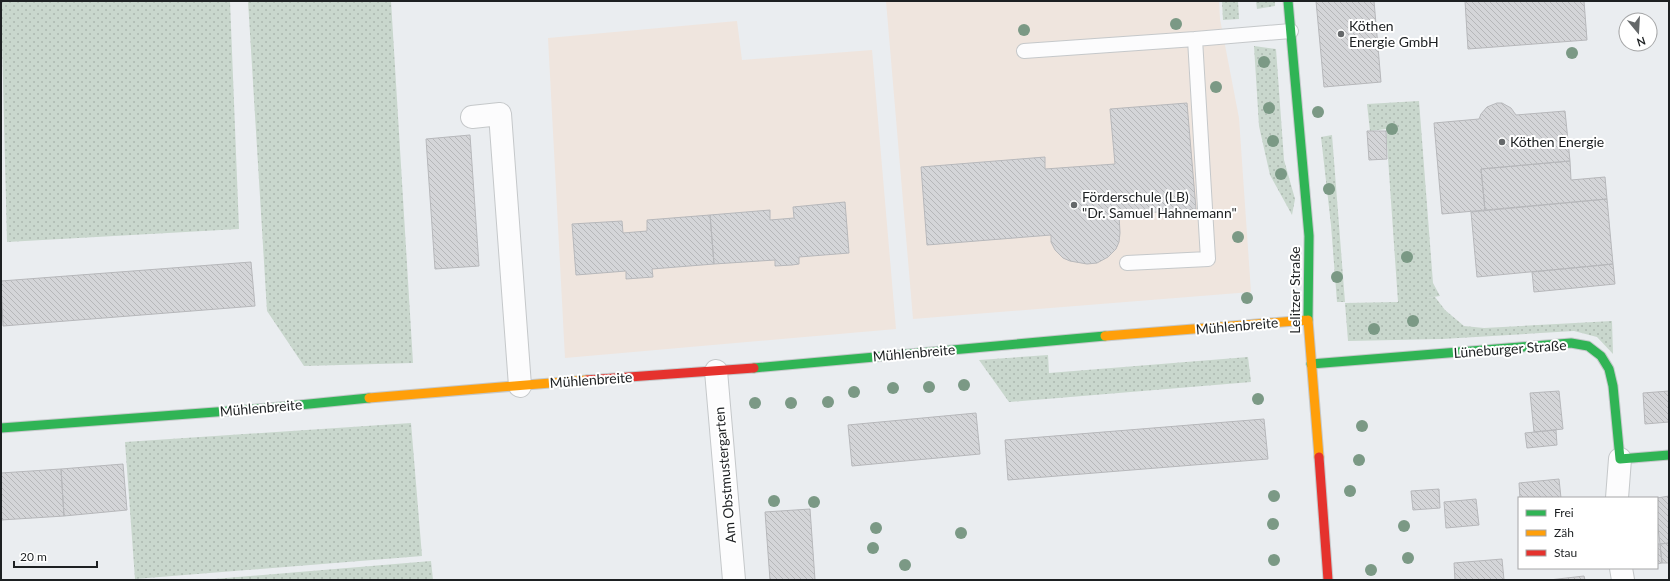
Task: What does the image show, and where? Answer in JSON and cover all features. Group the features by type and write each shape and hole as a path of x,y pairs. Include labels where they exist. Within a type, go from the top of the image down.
{"street":[{"name":"Lelitzer Straße","path":"1288,1 1309,236 1308,320 1328,580"},
{"path":"472,116 500,114 520,386"},
{"name":"Mühlenbreite","path":"1,428 269,408 429,392 716,371 1051,340 1308,320"},
{"name":"Lüneburger Straße","path":"1311,364 1571,343 1588,346 1601,356 1609,369 1613,386 1620,459 1617,497"},
{"name":"Am Obstmustergarten","path":"716,371 734,580"},
{"path":"1620,459 1669,455"},
{"path":"1621,569 1623,580"}],"lane":[{"path":"1024,51 1291,31"},
{"path":"1127,263 1208,259 1195,39"}],"shaded area":[{"path":"1,1 230,1 239,229 7,242"},
{"path":"248,1 391,1 413,363 304,366 267,311"},
{"name":"Förderschule (LB) \"Dr. Samuel Hahnemann\"","path":"886,1 1219,1 1220,19 1239,118 1251,292 913,319"},
{"path":"1222,1 1238,1 1239,19 1223,20"},
{"path":"1256,1 1275,1 1275,6 1257,9"},
{"path":"737,21 742,60 872,50 896,329 565,358 548,38"},
{"path":"1254,46 1276,49 1284,160 1295,199 1292,215 1270,175 1259,126"},
{"path":"1419,101 1433,283 1440,296 1426,298 1435,297 1445,310 1464,326 1484,328 1612,321 1613,354 1597,337 1574,331 1442,339 1348,341 1345,303 1398,302 1386,129 1370,131 1367,104"},
{"path":"1332,135 1345,302 1337,302 1331,225 1321,137"},
{"path":"1048,355 1049,373 1248,357 1251,382 1009,402 979,360"},
{"path":"411,423 422,556 135,579 125,442"},
{"path":"431,561 433,580 202,580"}],"building":[{"path":"1316,1 1374,1 1381,82 1324,87"},
{"path":"1465,1 1584,1 1587,40 1468,49"},
{"path":"1187,103 1196,209 1119,215 1120,233 1119,242 1116,249 1108,257 1097,263 1087,264 1070,261 1063,258 1055,250 1051,242 1051,235 927,245 921,167 1045,157 1045,169 1115,164 1110,109"},
{"name":"Köthen Energie","path":"1497,103 1502,103 1511,108 1516,115 1565,111 1570,161 1481,169 1485,210 1442,214 1434,123 1479,119 1487,107"},
{"path":"1367,131 1386,131 1387,159 1369,160"},
{"path":"470,135 479,266 435,269 426,139"},
{"path":"1570,161 1571,180 1605,177 1607,199 1485,210 1481,169"},
{"path":"1607,199 1613,264 1477,277 1471,212"},
{"path":"845,202 849,253 799,257 799,264 792,265 775,266 775,260 714,264 710,215 770,210 770,220 794,218 793,207"},
{"path":"710,215 714,264 652,269 653,277 626,279 626,271 576,275 572,224 622,221 623,233 647,231 647,220"},
{"path":"251,262 255,306 3,326 1,281"},
{"path":"1613,264 1615,284 1534,292 1532,272"},
{"path":"1559,391 1563,429 1534,432 1530,393"},
{"path":"1669,391 1669,422 1645,424 1643,393"},
{"path":"976,413 980,454 852,466 848,425"},
{"path":"1264,419 1268,459 1008,480 1005,440"},
{"path":"1556,430 1557,445 1527,448 1525,433"},
{"path":"123,464 127,510 64,516 61,469"},
{"path":"61,469 64,516 1,520 1,473"},
{"path":"1559,479 1561,497 1520,497 1519,483"},
{"path":"1439,489 1440,508 1413,510 1411,491"},
{"path":"1669,496 1669,543 1660,544 1658,528 1658,498"},
{"path":"1476,499 1479,525 1446,528 1444,502"},
{"path":"810,509 815,580 770,580 765,512"},
{"path":"1669,543 1669,563 1662,563 1660,544"},
{"path":"1658,544 1660,544 1662,563 1658,564"},
{"path":"1502,559 1504,580 1455,580 1454,563"},
{"path":"1584,576 1585,580 1549,580"}],"traffic: fast":[{"path":"1288,1 1309,236 1308,320"},
{"path":"754,368 1105,336"},
{"path":"1311,364 1571,343 1588,346 1601,356 1609,369 1613,386 1620,459 1669,455"},
{"path":"1,428 269,408 369,398"}],"traffic: slow":[{"path":"1308,320 1319,457"},
{"path":"1105,336 1308,320"},
{"path":"369,398 587,380"}],"traffic: jam":[{"path":"587,380 754,368"},
{"path":"1319,457 1328,580"}],"place":[{"name":"Köthen Energie GmbH","path":"1341,34"},
{"name":"Köthen Energie","path":"1502,142"},
{"name":"Förderschule (LB) \"Dr. Samuel Hahnemann\"","path":"1074,205"}]}
